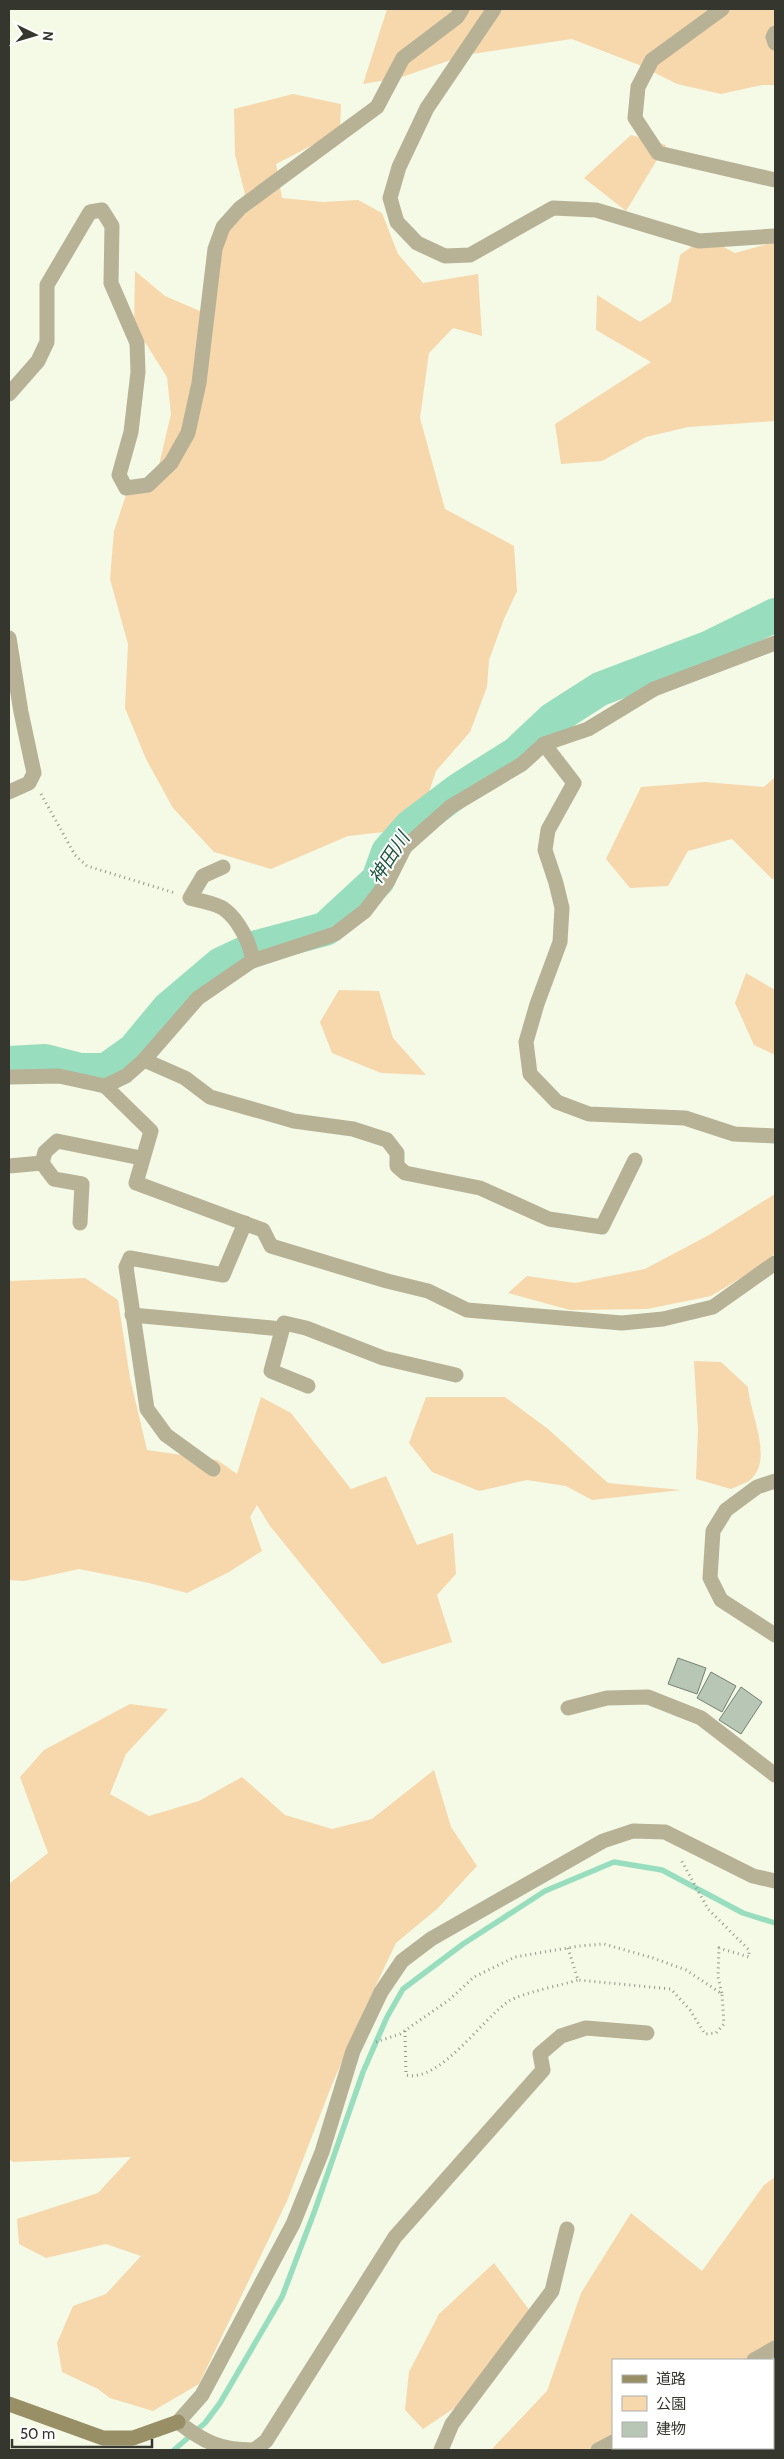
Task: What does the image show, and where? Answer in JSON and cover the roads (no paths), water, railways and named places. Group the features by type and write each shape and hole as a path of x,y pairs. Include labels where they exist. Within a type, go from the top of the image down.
{"street":[{"path":"9,394 38,361 47,342 47,285 90,212 102,210 112,226 112,283 137,343 138,372 131,432 119,475 126,488 148,485 171,463 188,434 199,383 215,249 223,227 240,208 377,108 403,58 457,17 462,9"},
{"path":"494,9 426,108 399,167 390,198 397,222 416,244 445,256 470,255 553,208 596,210 699,241 775,236"},
{"path":"722,9 652,60 638,87 635,118 658,153 775,180"},
{"path":"775,32 773,38 775,43"},
{"path":"9,638 21,712 34,773 29,783 9,792"},
{"path":"104,1086 126,1076 144,1060 198,998 252,961 335,934 365,910 388,881 405,847 450,807 522,764 544,744 588,729 654,689 775,643"},
{"path":"544,744 574,783 548,830 545,850 562,908 560,942 537,1004 526,1042 530,1074 558,1102 589,1114 685,1118 734,1134 775,1136"},
{"path":"223,867 204,876 190,898 224,908 238,924 252,954 252,961"},
{"path":"144,1060 185,1078 210,1097 294,1121 354,1129 387,1140 397,1153 397,1166 404,1173 480,1188 550,1219 602,1227 635,1160"},
{"path":"9,1077 58,1076 104,1086 151,1131 141,1158 136,1183 263,1230 271,1246 387,1281 428,1290 468,1310 622,1323 663,1319 713,1307 775,1263"},
{"path":"42,1163 45,1152 57,1141 141,1158"},
{"path":"9,1166 42,1163"},
{"path":"42,1163 54,1179 82,1184 80,1223"},
{"path":"214,1469 166,1435 147,1409 126,1267 130,1258 223,1275 245,1223"},
{"path":"132,1315 282,1329"},
{"path":"308,1386 271,1371 284,1323 306,1328 383,1358 456,1375"},
{"path":"775,1481 756,1487 726,1510 713,1531 710,1578 721,1600 775,1635"},
{"path":"568,1708 607,1698 648,1697 701,1718 775,1774"},
{"path":"9,2404 103,2438 133,2438 178,2422 202,2395 293,2224 322,2152 358,2040 381,1992 402,1960 431,1938 602,1841 633,1831 664,1832 753,1876 775,1881"},
{"path":"178,2422 202,2440 230,2450 253,2450 266,2441 395,2237 543,2070 540,2054 561,2036 586,2028 648,2033"},
{"path":"441,2450 452,2424 552,2291 567,2229"},
{"path":"756,2359 775,2348"},
{"path":"598,2450 612,2443"}],"waterway":[{"name":"神田川","path":"9,1063 45,1061 80,1070 106,1070 134,1050 168,1009 221,964 257,947 325,929 378,880 388,852 411,826 460,789 517,753 553,719 600,689 708,648 775,615"},
{"path":"174,2450 205,2423 220,2403 282,2297 315,2210 363,2072 387,2017 403,1989 463,1944 545,1891 614,1862 662,1870 743,1913 775,1923"}]}
